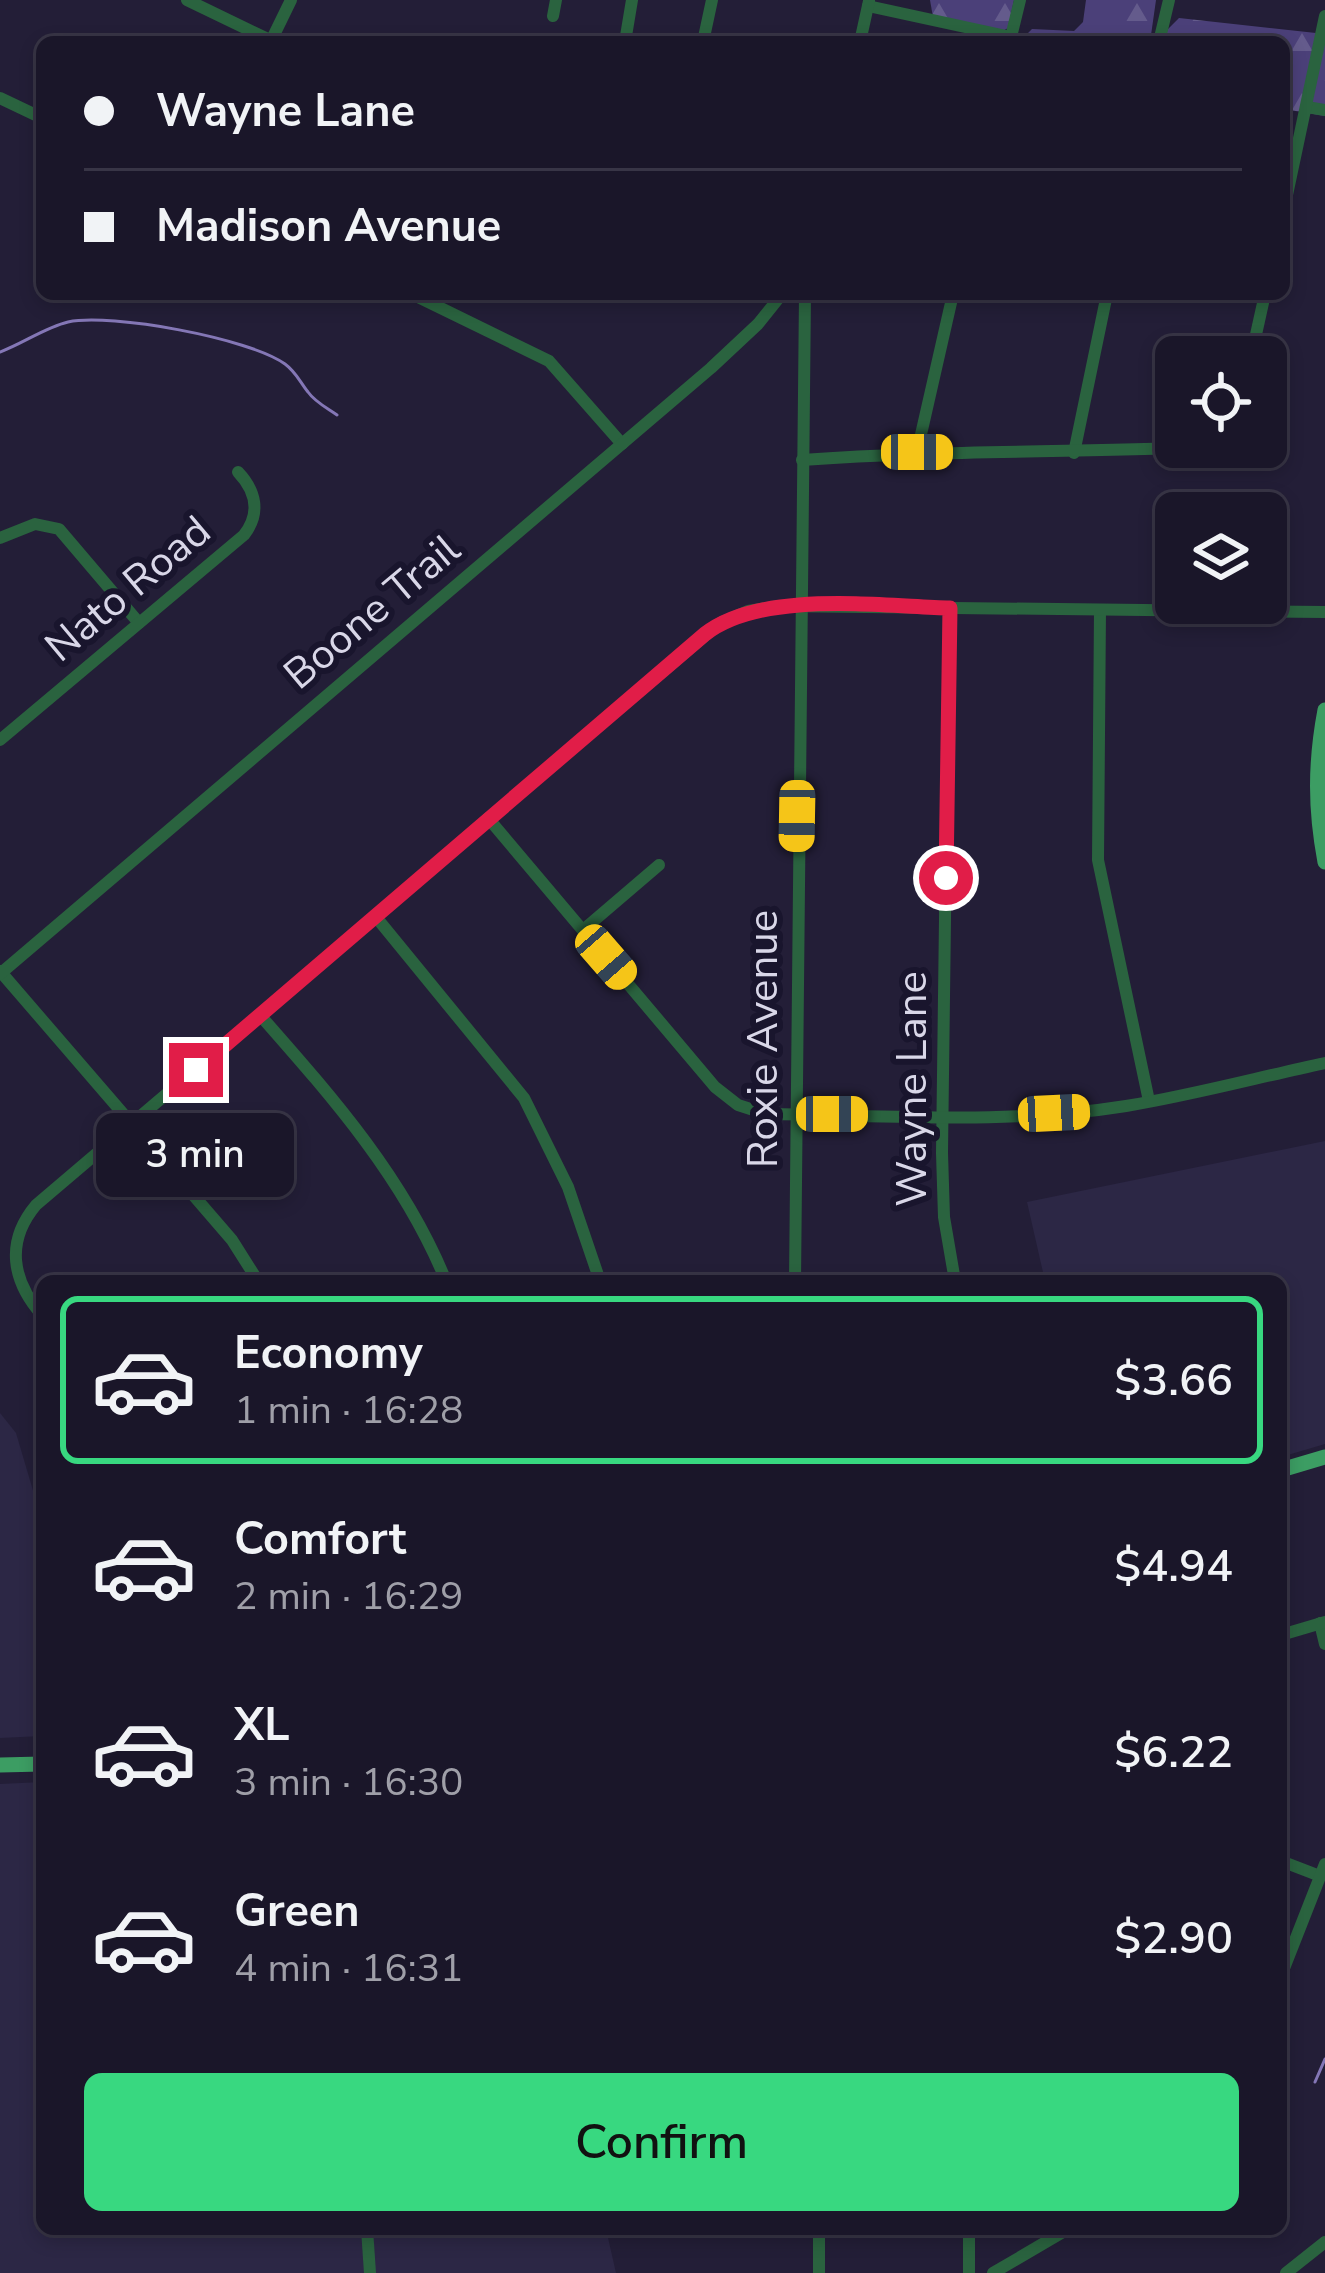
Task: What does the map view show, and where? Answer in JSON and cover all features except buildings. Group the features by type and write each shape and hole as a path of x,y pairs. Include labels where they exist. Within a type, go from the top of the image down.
{"main road":[{"path":"1325,710 1316,774 1325,862"},
{"path":"1287,1468 1325,1456"},
{"path":"0,1765 36,1764"}],"street":[{"path":"187,0 262,36"},
{"path":"274,36 291,0"},
{"path":"553,16 556,0"},
{"path":"626,36 632,0"},
{"path":"704,36 712,0"},
{"path":"1012,36 1020,0"},
{"path":"1160,36 1169,0"},
{"path":"861,36 869,3 996,36"},
{"path":"1290,181 1325,16"},
{"path":"0,98 36,115"},
{"path":"1306,107 1325,110"},
{"path":"425,300 539,353 622,444"},
{"name":"Boone Trail","path":"1,973 737,345 777,300"},
{"name":"Roxie Avenue","path":"795,1275 803,300"},
{"path":"917,452 952,300"},
{"path":"1074,453 1106,300"},
{"path":"1256,336 1264,300"},
{"path":"802,460 917,452 1155,449"},
{"name":"Nato Road","path":"0,740 249,529 256,503 238,472"},
{"path":"0,538 35,524 59,529 139,623"},
{"path":"36,1306 18,1277 15,1253 21,1227 36,1205 720,623 748,610 801,606 1325,612"},
{"name":"Wayne Lane","path":"950,608 944,1217 954,1275"},
{"path":"1100,610 1098,860 1150,1101"},
{"path":"488,818 731,1101 758,1112 1062,1112 1150,1101 1325,1063"},
{"path":"583,930 659,865"},
{"path":"376,917 524,1098 568,1187 598,1275"},
{"path":"1,973 232,1240 254,1275"},
{"path":"260,1016 375,1150 417,1217 443,1275"},
{"path":"1287,1633 1323,1623 1325,1644"},
{"path":"1287,1862 1323,1870 1287,1961"},
{"path":"367,2235 370,2273"},
{"path":"819,2235 819,2273"},
{"path":"969,2235 969,2273"},
{"path":"993,2273 1058,2235"},
{"path":"1286,2273 1325,2242"}],"shaded area":[{"path":"1325,1141 1325,1444 1287,1455 1287,1275 1044,1275 1027,1202"},
{"path":"0,1413 16,1433 36,1501 36,1736 0,1738"},
{"path":"36,1782 36,2235 607,2235 616,2273 0,2273 0,1784"}],"green space":[{"path":"930,0 1014,0 1008,28 1001,32 933,17"},
{"path":"1086,0 1156,0 1151,36 1025,36 1032,29 1074,31 1083,22"},
{"path":"1179,18 1325,34 1325,116 1290,110 1290,36 1167,36"}],"waterway":[{"path":"0,352 68,322 115,321 179,330 267,354 285,364 314,399 337,415"},
{"path":"1315,2082 1325,2059"}],"route":[{"path":"196,1070 705,634 748,610 779,606 950,608 946,878"}]}
